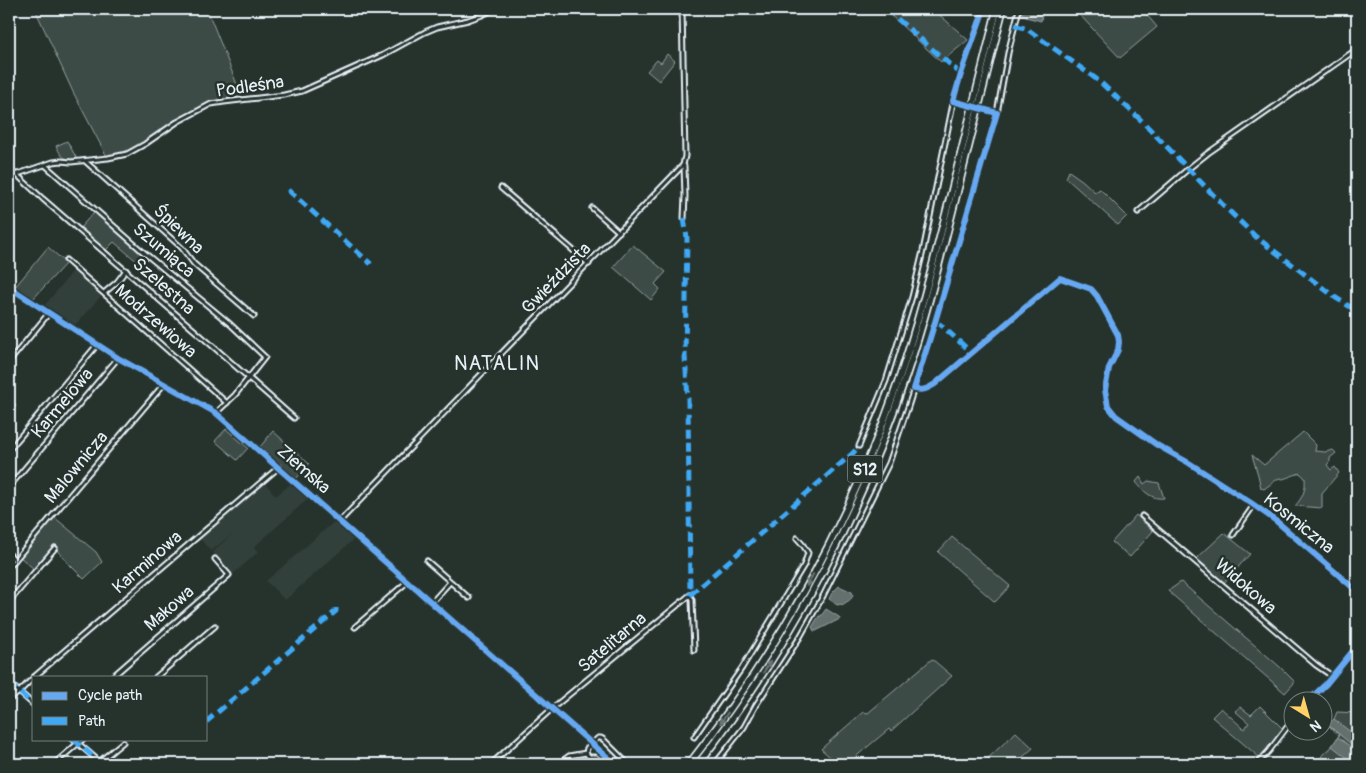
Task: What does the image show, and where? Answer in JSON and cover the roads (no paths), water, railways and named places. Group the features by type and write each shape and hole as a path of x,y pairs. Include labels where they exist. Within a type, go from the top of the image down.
{"highway":[{"name":"S12","path":"984,74 997,9"},
{"name":"S12","path":"698,764 738,711 787,636 821,575 870,472 896,407 920,332 984,74 1003,9"},
{"name":"S12","path":"689,764 746,688 783,628 821,560 856,489 888,410 913,337 967,141"}],"street":[{"name":"Podleśna","path":"9,177 61,160 71,162 126,154 145,144 177,122 211,104 302,91 383,55 426,31 468,20 494,9"},
{"path":"682,9 685,156 684,218"},
{"path":"859,446 886,381 912,297 956,88 984,9"},
{"path":"715,764 744,727 756,705 789,656 823,596 889,463 935,322 997,113 1006,61 1019,9"},
{"path":"1138,212 1188,169 1278,103 1357,49"},
{"name":"Śpiewna","path":"84,160 182,248 194,264 254,316"},
{"name":"Szumiąca","path":"45,164 141,250 230,324 265,357 248,378"},
{"name":"Gwieździsta","path":"340,521 684,165"},
{"name":"Szelestna","path":"16,174 36,194 126,270 294,418"},
{"path":"501,188 588,264"},
{"path":"592,208 619,232"},
{"name":"Modrzewiowa","path":"66,260 227,403"},
{"path":"104,293 117,282 126,270"},
{"name":"Ziemska","path":"9,287 118,358 216,413 615,764"},
{"path":"9,362 49,313"},
{"path":"9,450 97,345"},
{"name":"Karmelowa","path":"9,487 118,358"},
{"path":"216,413 248,378"},
{"name":"Malownicza","path":"9,567 164,384"},
{"path":"914,388 923,390 935,384"},
{"name":"Kosmiczna","path":"1193,466 1275,520 1357,591"},
{"name":"Karminowa","path":"35,676 279,467"},
{"path":"1233,535 1254,505"},
{"name":"Widokowa","path":"1142,516 1316,665 1332,676"},
{"path":"694,737 742,668 804,565 808,557 807,550 797,538"},
{"path":"9,602 55,548"},
{"path":"9,554 15,560"},
{"name":"Makowa","path":"113,676 229,575 215,559"},
{"path":"427,561 469,598"},
{"path":"355,628 408,581"},
{"path":"432,602 450,582"},
{"name":"Satelitarna","path":"491,764 552,710 690,595 692,600 694,650"},
{"path":"157,676 215,626"},
{"path":"1318,690 1357,646"},
{"name":"Karminowa","path":"9,700 32,679"},
{"path":"9,683 32,704"},
{"path":"1257,764 1284,731"},
{"path":"586,753 587,748 591,744 598,738 602,738 628,764"},
{"path":"74,740 101,763 124,742"},
{"path":"54,764 82,740"},
{"path":"558,764 569,756 586,753"},
{"path":"586,753 589,757 596,757 606,764"},
{"path":"1049,764 1052,762 1054,764"}],"waterway":[{"path":"1354,764 1357,760"}],"district":[{"name":"NATALIN","path":"497,363"}]}
